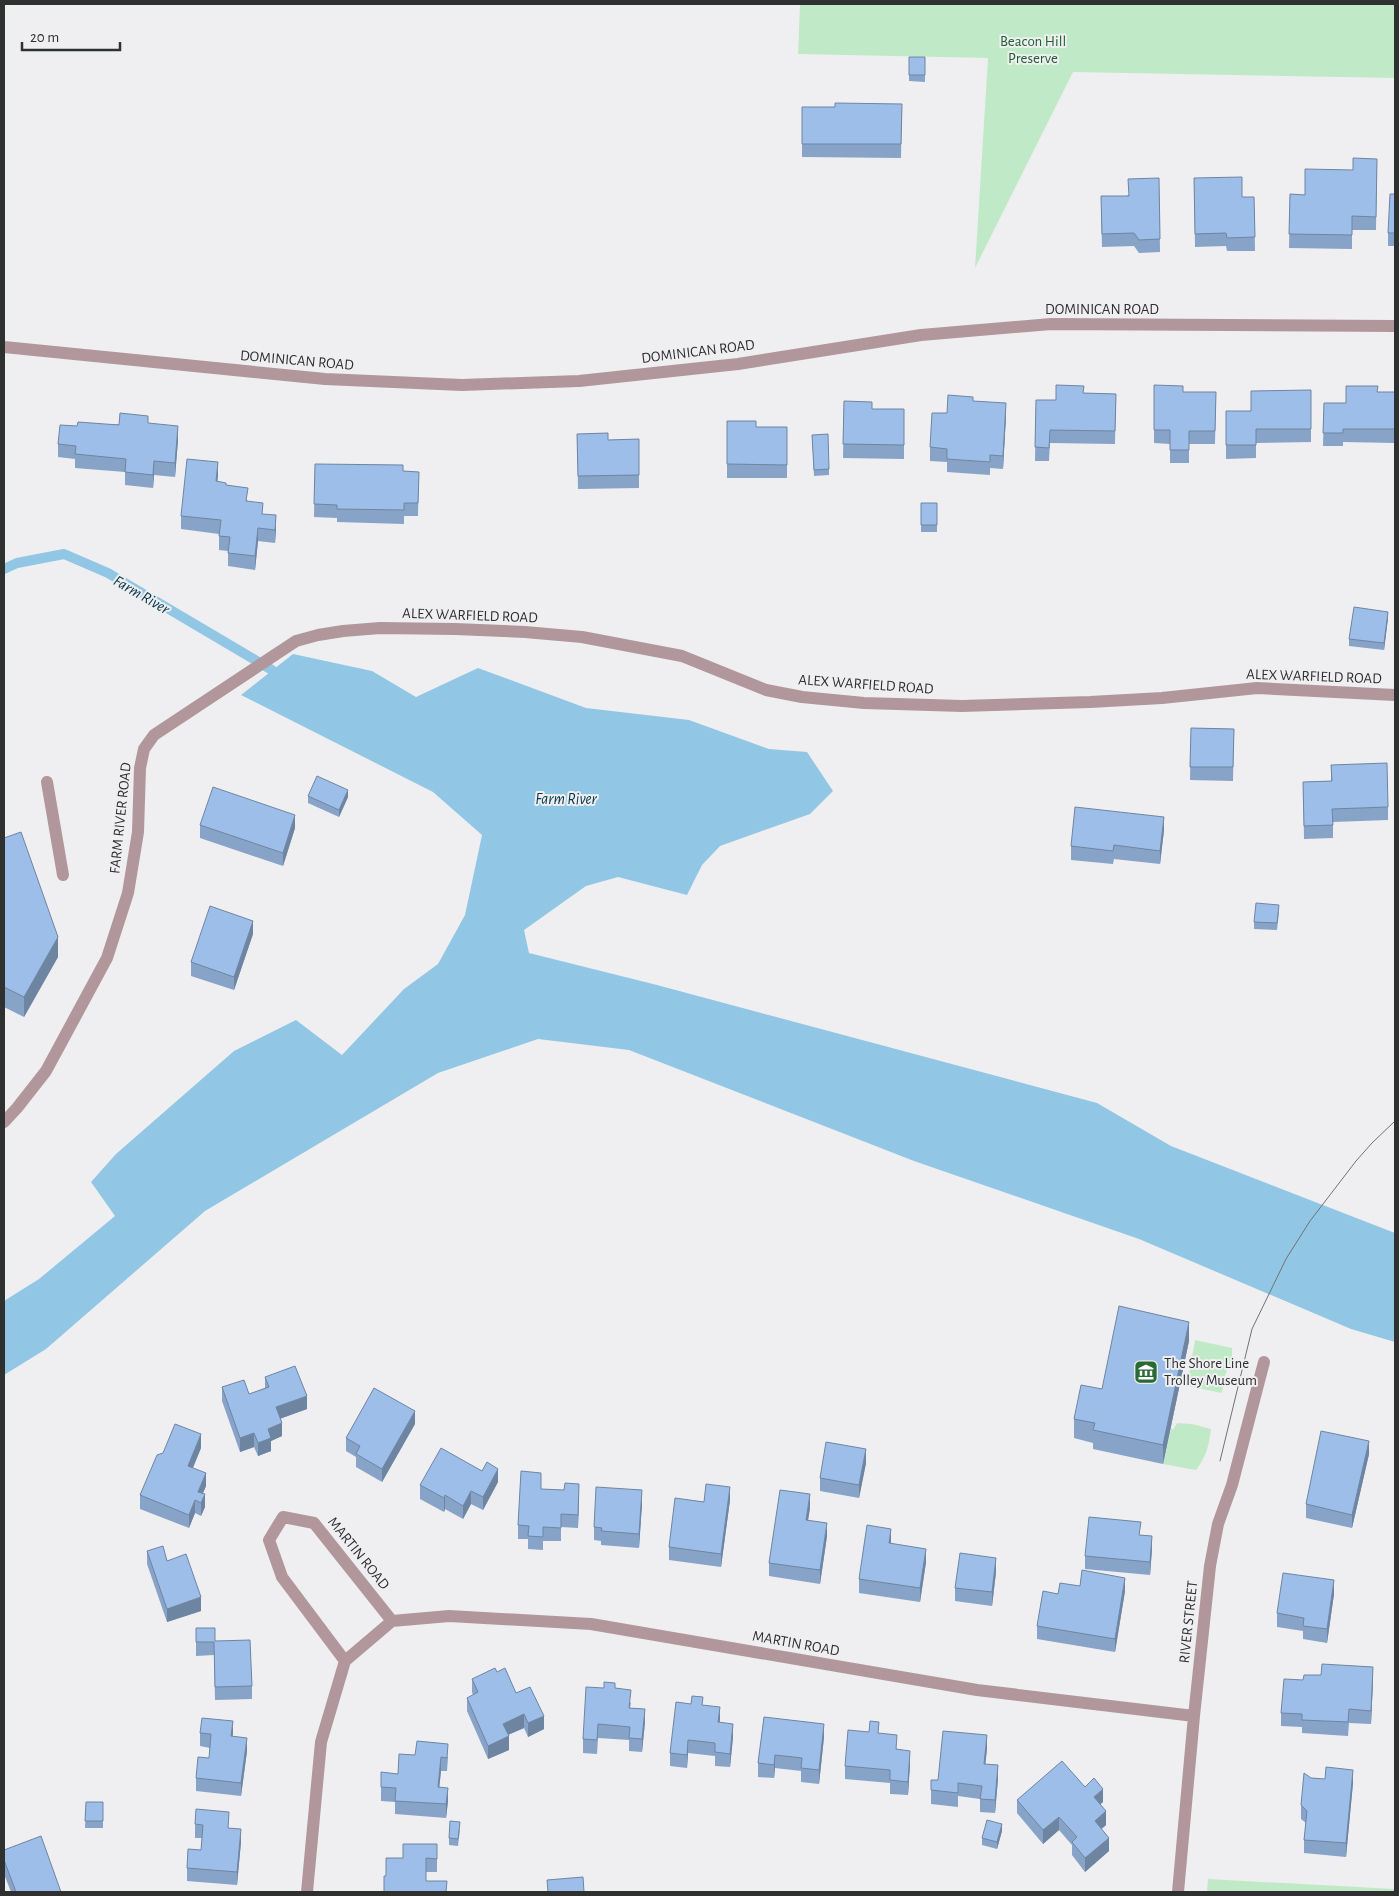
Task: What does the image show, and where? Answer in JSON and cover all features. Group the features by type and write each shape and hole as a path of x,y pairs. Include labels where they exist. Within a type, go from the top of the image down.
{"street":[{"name":"DOMINICAN ROAD","path":"4,347 325,379 462,385 579,381 738,364 921,335 1051,324 1395,326"},
{"name":"ALEX WARFIELD ROAD","path":"343,631 380,628 455,629 582,637 682,656 766,690 802,697 864,703 962,706 1090,702 1162,698 1257,688 1395,696"},
{"name":"FARM RIVER ROAD","path":"4,1122 46,1071 107,958 128,892 138,832 140,768 144,749 154,735 296,641 343,631"},
{"path":"47,782 63,875"},
{"name":"RIVER STREET","path":"1178,1892 1210,1566 1218,1524 1232,1484 1264,1362"},
{"name":"MARTIN ROAD","path":"344,1662 282,1577 269,1540 283,1517 314,1523 392,1621 449,1616 591,1624 977,1690 1194,1716"},
{"path":"307,1892 322,1742 344,1662 392,1621"}],"green space":[{"name":"Beacon Hill Preserve","path":"800,4 1395,4 1395,78 1073,72 975,268 988,58 798,54"},
{"path":"1195,1340 1232,1348 1232,1358 1224,1378 1222,1393 1187,1386"},
{"path":"1177,1423 1192,1424 1211,1429 1206,1451 1196,1470 1163,1464 1171,1428 1173,1430"},
{"path":"1208,1879 1395,1889 1395,1892 1207,1892"}],"water":[{"name":"Farm River","path":"293,654 372,671 416,697 478,668 586,708 689,720 769,749 807,752 833,791 810,814 720,846 702,865 687,895 618,877 586,886 524,930 529,953 657,985 1097,1103 1171,1146 1395,1233 1395,1342 1351,1329 1139,1239 914,1161 629,1050 538,1039 438,1073 205,1211 46,1349 4,1375 4,1301 39,1279 115,1216 91,1182 116,1154 234,1051 296,1020 342,1055 404,989 438,964 465,915 482,835 433,792 241,695"}],"building":[{"path":"909,57 925,57 925,75 909,75"},
{"path":"835,103 902,104 901,144 802,144 802,107 835,107"},
{"path":"1353,158 1377,159 1376,217 1352,216 1352,235 1289,234 1290,194 1305,195 1305,169 1353,170"},
{"path":"1242,177 1242,197 1254,197 1255,237 1227,238 1226,233 1195,234 1194,178"},
{"path":"1159,178 1160,239 1139,240 1134,233 1102,234 1101,196 1129,196 1128,179"},
{"path":"1390,194 1395,194 1395,233 1388,233"},
{"path":"1056,385 1084,386 1083,393 1116,394 1115,431 1050,430 1049,448 1035,447 1036,400 1056,400"},
{"path":"1154,385 1183,386 1183,392 1216,392 1215,431 1189,431 1189,450 1170,450 1170,430 1154,430"},
{"path":"1346,386 1378,386 1377,392 1395,392 1395,429 1343,429 1343,433 1323,433 1324,403 1346,403"},
{"path":"1311,390 1311,429 1256,429 1256,445 1226,445 1226,411 1251,411 1251,391"},
{"path":"948,395 973,397 973,401 1006,403 1003,456 990,455 990,462 947,459 947,449 930,447 932,413 947,413"},
{"path":"844,401 872,402 872,409 904,409 904,445 843,444"},
{"path":"120,413 148,416 148,423 178,426 175,463 154,461 153,475 125,472 126,459 75,454 76,446 58,444 60,425 77,426 78,422 119,425"},
{"path":"727,421 756,421 756,427 787,427 787,465 727,464"},
{"path":"608,433 608,440 639,439 639,475 578,476 577,434"},
{"path":"828,434 829,469 814,470 812,435"},
{"path":"187,459 218,462 216,481 226,483 226,485 248,488 246,501 263,503 262,514 276,515 275,530 258,528 255,556 228,553 230,537 219,536 221,520 181,516"},
{"path":"315,464 403,465 403,471 419,472 418,503 404,503 404,510 337,509 337,505 314,504"},
{"path":"921,503 937,503 937,525 921,525"},
{"path":"1354,607 1388,612 1384,643 1349,639"},
{"path":"1191,728 1234,729 1233,767 1190,767"},
{"path":"1387,763 1388,807 1332,809 1333,825 1304,826 1303,782 1332,781 1331,765"},
{"path":"317,776 348,790 339,810 308,796"},
{"path":"213,787 295,815 283,853 200,825"},
{"path":"1075,807 1164,817 1160,851 1114,845 1113,851 1071,846"},
{"path":"21,832 58,937 24,997 4,987 4,838"},
{"path":"1256,903 1279,905 1277,923 1254,922"},
{"path":"210,906 253,921 234,977 191,962"},
{"name":"The Shore Line Trolley Museum","path":"1119,1306 1189,1322 1163,1445 1093,1430 1095,1423 1074,1419 1081,1385 1102,1389"},
{"path":"295,1366 307,1396 276,1407 282,1423 268,1429 271,1438 258,1443 254,1433 240,1438 222,1387 244,1380 249,1394 269,1387 265,1377"},
{"path":"374,1388 415,1411 382,1469 356,1454 360,1446 346,1438"},
{"path":"175,1424 201,1434 188,1466 206,1473 198,1492 205,1494 201,1503 195,1500 189,1515 140,1495 157,1455 163,1453"},
{"path":"1321,1431 1369,1441 1352,1515 1306,1504"},
{"path":"826,1442 866,1449 859,1485 820,1478"},
{"path":"441,1448 482,1471 487,1462 498,1469 483,1497 471,1491 463,1506 445,1495 444,1498 420,1485"},
{"path":"521,1471 541,1473 541,1489 564,1490 565,1483 579,1484 578,1515 561,1514 561,1528 543,1527 543,1537 528,1536 529,1526 518,1525"},
{"path":"706,1484 730,1487 721,1554 669,1547 675,1498 704,1502"},
{"path":"596,1487 642,1490 639,1534 601,1531 602,1528 594,1527"},
{"path":"780,1490 810,1494 806,1520 827,1523 820,1570 769,1563"},
{"path":"1089,1517 1141,1522 1139,1535 1152,1536 1150,1562 1085,1556"},
{"path":"867,1525 891,1529 889,1543 926,1549 920,1588 859,1579"},
{"path":"163,1546 167,1561 186,1554 201,1597 167,1609 147,1551"},
{"path":"960,1553 996,1558 992,1592 955,1588"},
{"path":"1082,1570 1125,1578 1115,1639 1037,1626 1043,1591 1058,1594 1060,1583 1080,1586"},
{"path":"1283,1573 1334,1580 1327,1629 1303,1626 1304,1618 1277,1613"},
{"path":"196,1628 215,1628 215,1641 250,1640 252,1686 215,1687 214,1642 196,1642"},
{"path":"1322,1664 1373,1667 1371,1711 1349,1709 1348,1722 1302,1720 1302,1714 1281,1713 1284,1679 1303,1680 1304,1675 1321,1675"},
{"path":"495,1668 497,1672 505,1668 516,1693 530,1687 544,1716 528,1723 524,1714 503,1724 509,1736 488,1746 467,1698 478,1692 472,1679"},
{"path":"604,1682 615,1683 615,1688 631,1690 629,1708 645,1709 642,1739 629,1738 630,1727 598,1724 597,1740 583,1739 586,1687 604,1688"},
{"path":"692,1696 703,1697 702,1705 720,1707 718,1722 733,1724 730,1754 715,1752 715,1743 688,1740 687,1755 670,1753 676,1702 691,1704"},
{"path":"764,1717 824,1724 819,1770 801,1768 802,1758 775,1755 774,1765 758,1763"},
{"path":"202,1718 233,1721 231,1736 247,1738 241,1783 196,1778 198,1757 209,1758 211,1734 200,1733"},
{"path":"870,1721 879,1722 878,1733 897,1735 896,1749 910,1751 908,1782 890,1780 890,1770 845,1766 848,1730 869,1732"},
{"path":"943,1731 987,1735 984,1764 998,1765 995,1800 980,1799 982,1786 958,1783 958,1793 931,1790 931,1780 938,1780"},
{"path":"417,1741 448,1744 447,1758 441,1757 438,1787 448,1788 446,1804 395,1801 396,1788 381,1787 381,1772 398,1774 399,1754 415,1755"},
{"path":"1062,1761 1085,1787 1094,1778 1103,1789 1094,1797 1106,1811 1095,1821 1109,1838 1085,1858 1072,1842 1077,1837 1059,1817 1043,1830 1017,1800"},
{"path":"1326,1767 1353,1770 1346,1843 1304,1840 1307,1811 1301,1805 1304,1773 1311,1778 1325,1779"},
{"path":"86,1802 103,1802 103,1821 85,1821"},
{"path":"196,1809 229,1812 228,1828 241,1829 237,1872 187,1868 188,1849 201,1850 203,1825 195,1824"},
{"path":"987,1820 1002,1824 997,1842 982,1838"},
{"path":"450,1821 460,1822 458,1839 449,1838"},
{"path":"41,1836 61,1892 16,1892 4,1860 4,1850"},
{"path":"403,1844 437,1844 437,1859 426,1858 426,1881 447,1881 446,1892 384,1892 386,1858 403,1858"},
{"path":"583,1877 584,1892 548,1892 547,1880"}],"waterway":[{"name":"Farm River","path":"4,569 17,563 64,554 108,573 272,670"}],"tram line":[{"path":"1220,1461 1252,1329 1286,1259 1310,1221 1356,1161 1395,1121"}],"place":[{"name":"The Shore Line Trolley Museum","path":"1146,1372"}]}
